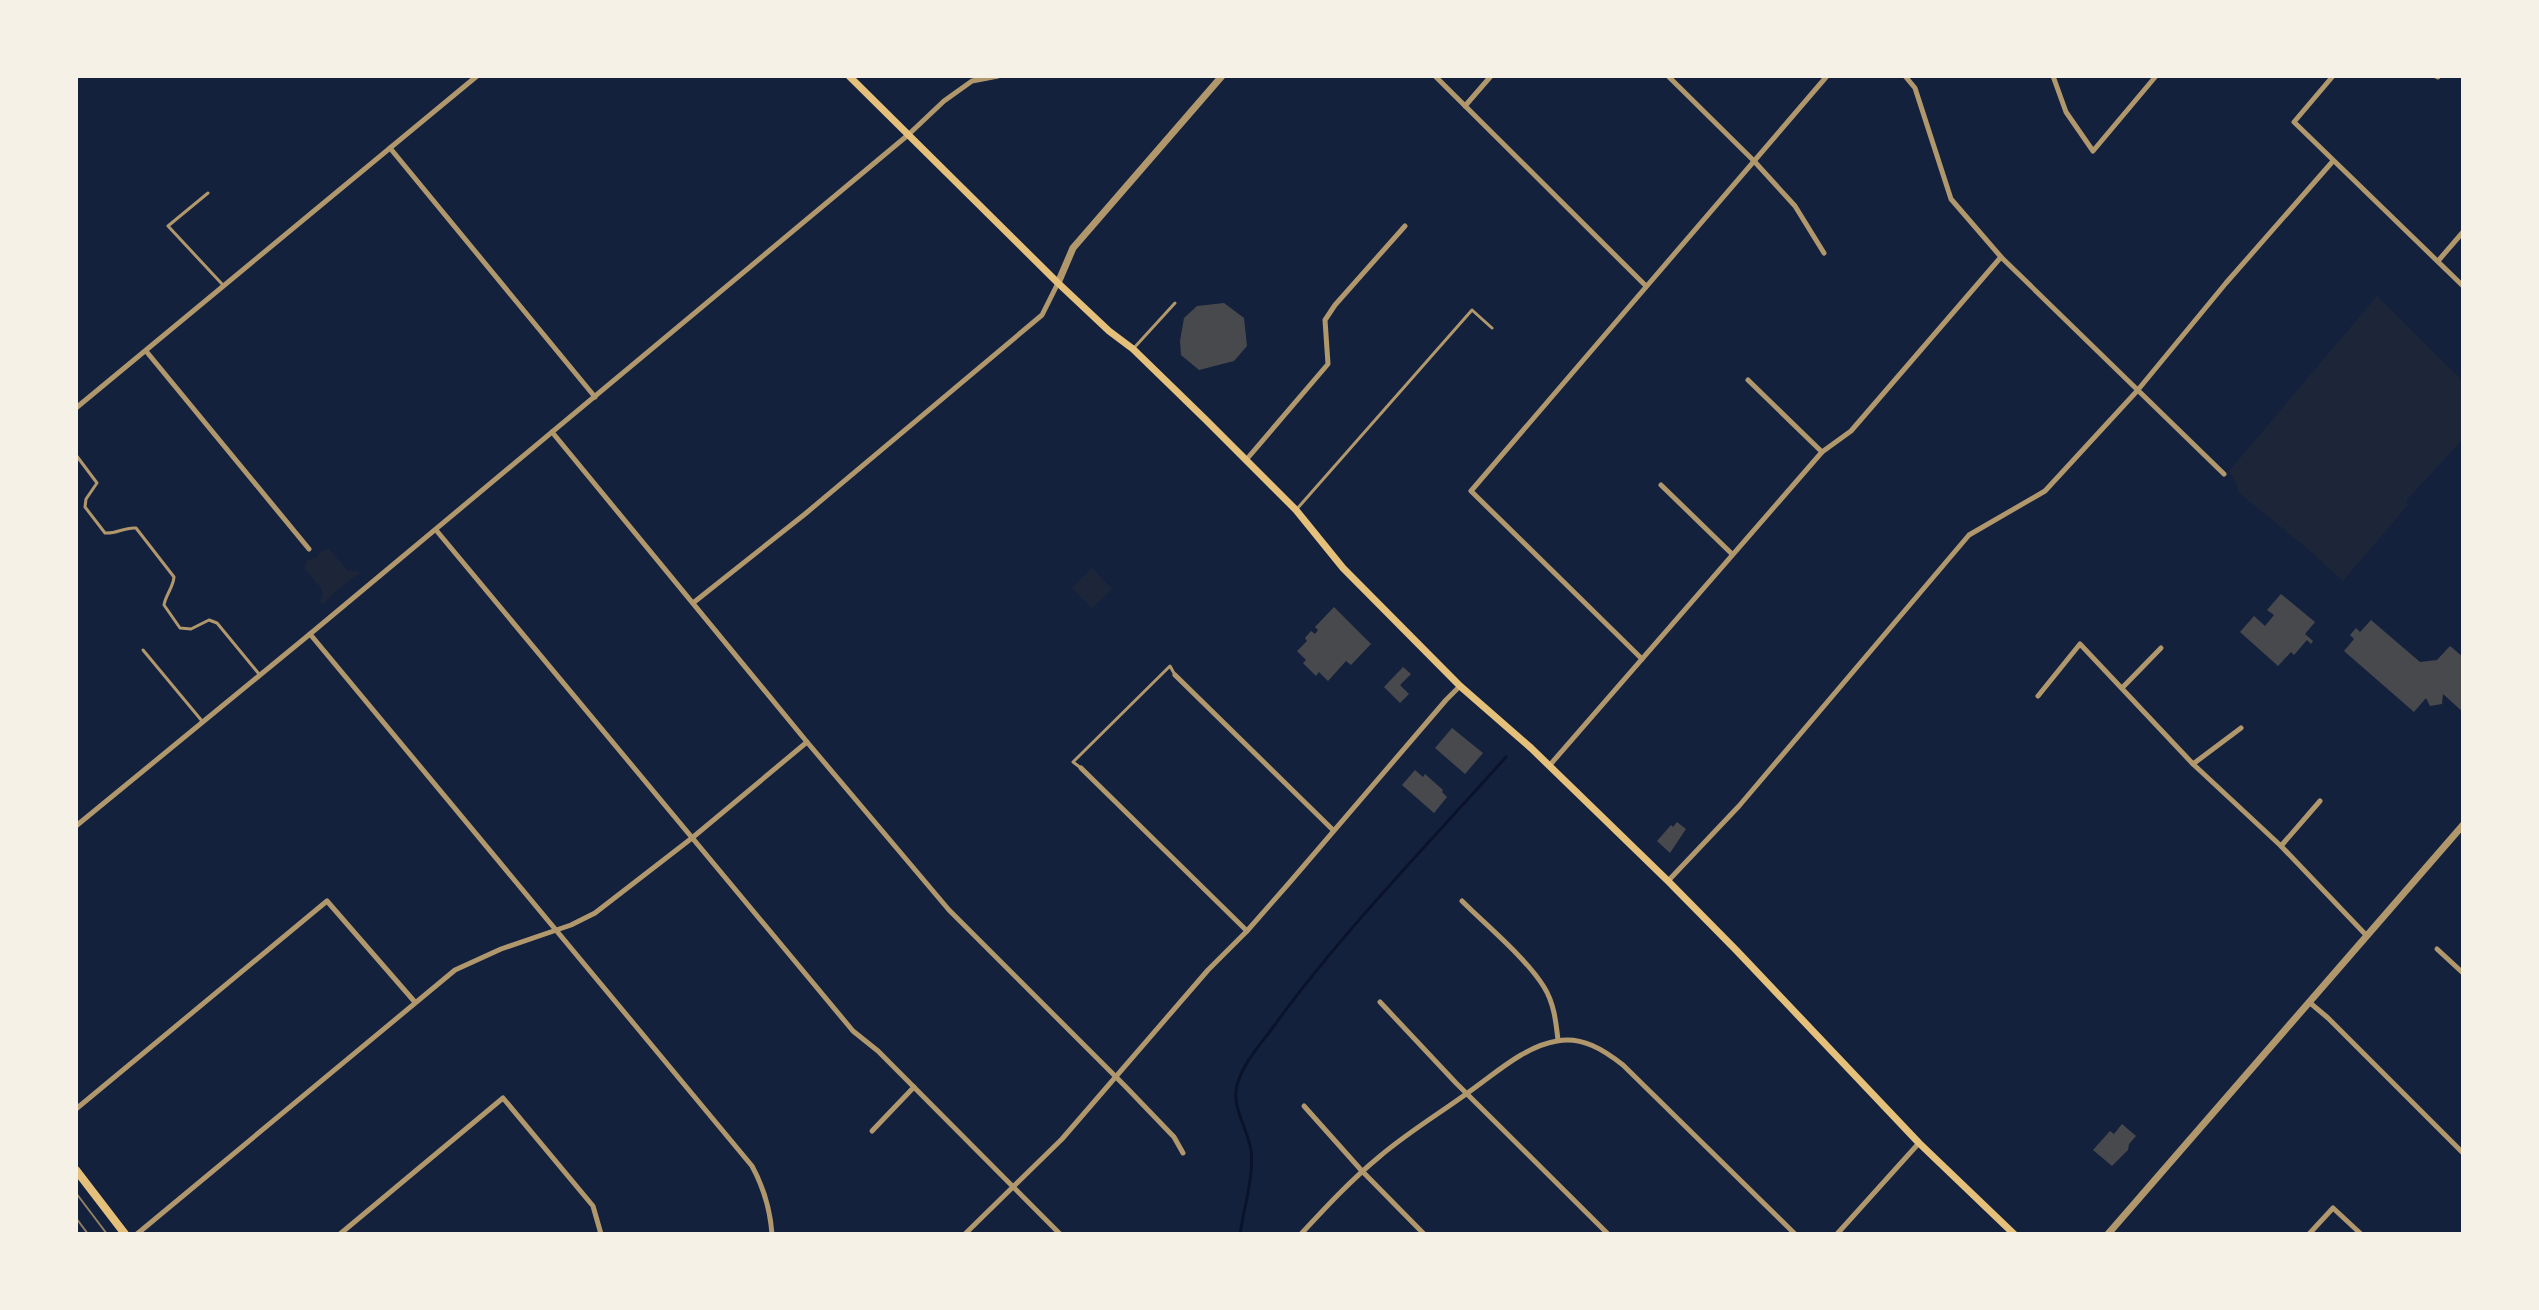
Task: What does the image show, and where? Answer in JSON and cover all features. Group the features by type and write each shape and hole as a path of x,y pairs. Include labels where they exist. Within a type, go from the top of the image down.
{"main road":[{"path":"849,76 1058,283 1133,349 1246,460 1296,510 1343,568 1460,686 1531,748 1668,881 1919,1143 2014,1234"},
{"path":"76,1170 125,1234"}],"street":[{"path":"76,408 477,76"},
{"path":"76,826 436,530 908,135 944,101 972,81 998,76"},
{"path":"693,603 805,514 1042,315 1073,248 1222,76"},
{"path":"1435,76 1645,285"},
{"path":"1465,106 1491,76"},
{"path":"1668,76 1795,206 1824,253"},
{"path":"1642,659 1471,491 1827,76"},
{"path":"1905,76 1915,88 1951,199 2001,257 2224,474"},
{"path":"2053,76 2066,112 2093,151 2156,76"},
{"path":"2333,76 2294,122 2463,286"},
{"path":"390,148 595,397"},
{"path":"1668,881 1739,806 1969,535 2045,491 2137,391 2333,161"},
{"path":"1246,460 1328,364 1325,320 1405,226"},
{"path":"2438,261 2463,232"},
{"path":"1548,767 1822,452 1851,431 2001,257"},
{"path":"146,351 309,549"},
{"path":"1748,380 1822,452"},
{"path":"552,432 949,910 1174,1137 1183,1153"},
{"path":"1661,485 1732,554"},
{"path":"436,530 853,1031 878,1051 1060,1234"},
{"path":"310,634 752,1166 763,1187 772,1234"},
{"path":"2038,696 2080,644 2193,764 2281,846 2366,935"},
{"path":"2122,688 2161,648"},
{"path":"1175,675 1333,830"},
{"path":"965,1234 1062,1139 1460,686"},
{"path":"2193,764 2241,728"},
{"path":"137,1234 455,970 595,913 692,838 807,742"},
{"path":"1081,768 1247,931"},
{"path":"2281,846 2320,801"},
{"path":"2108,1234 2463,825"},
{"path":"76,1109 327,901 414,1001"},
{"path":"1462,901 1534,972 1553,1005 1558,1040"},
{"path":"2437,949 2463,973"},
{"path":"1380,1002 1608,1234"},
{"path":"2309,1002 2463,1153"},
{"path":"1301,1234 1362,1171 1409,1134 1531,1050 1558,1040 1572,1040 1606,1052 1623,1065 1795,1234"},
{"path":"872,1131 914,1087"},
{"path":"340,1234 503,1098 593,1206 601,1234"},
{"path":"1304,1106 1424,1234"},
{"path":"1837,1234 1919,1143"},
{"path":"2309,1234 2333,1208 2361,1234"}],"lane":[{"path":"208,193 168,226 224,286"},
{"path":"1133,349 1175,303"},
{"path":"1296,510 1472,310 1492,328"},
{"path":"76,455 97,483 86,499 85,507 105,533 115,534 126,527 136,528 174,577 173,587 164,605 180,628 191,629 209,620 217,623 259,674"},
{"path":"143,650 202,721"},
{"path":"1081,768 1073,762 1170,666 1175,675"}],"shaded area":[{"path":"2377,296 2463,381 2463,439 2406,501 2408,505 2343,581 2238,492 2229,471"},
{"path":"329,549 348,571 361,573 324,604 320,602 323,595 321,588 304,568 307,560"},
{"path":"1092,568 1112,589 1092,608 1072,588"}],"building":[{"path":"1224,303 1244,318 1247,346 1234,361 1199,370 1181,355 1184,318 1197,306"},
{"path":"2281,594 2315,622 2305,634 2313,641 2311,644 2307,640 2294,655 2291,652 2278,666 2240,632 2254,616 2265,626 2274,615 2267,610"},
{"path":"1334,607 1371,644 1351,665 1346,661 1328,681 1319,672 1316,676 1303,663 1306,660 1297,651 1307,641 1305,638 1311,631 1315,634 1318,630 1315,627"},
{"path":"2371,620 2420,662 2437,660 2450,646 2463,657 2463,712 2443,694 2442,704 2430,706 2426,698 2414,712 2344,651 2354,639 2350,635 2356,628 2360,632"},
{"path":"1403,667 1411,674 1400,685 1409,694 1400,703 1384,687"},
{"path":"1452,728 1483,753 1465,774 1435,748"},
{"path":"1415,770 1423,777 1425,774 1447,797 1434,813 1402,785"},
{"path":"1677,822 1686,829 1670,853 1657,841"},
{"path":"2122,1124 2136,1136 2128,1150 2112,1166 2093,1150 2110,1131 2114,1134"}],"waterway":[{"path":"1240,1234 1252,1160 1236,1101 1237,1085 1244,1067 1332,951 1506,757"}],"tram line":[{"path":"76,1193 107,1234"},
{"path":"76,1218 88,1234"}]}
